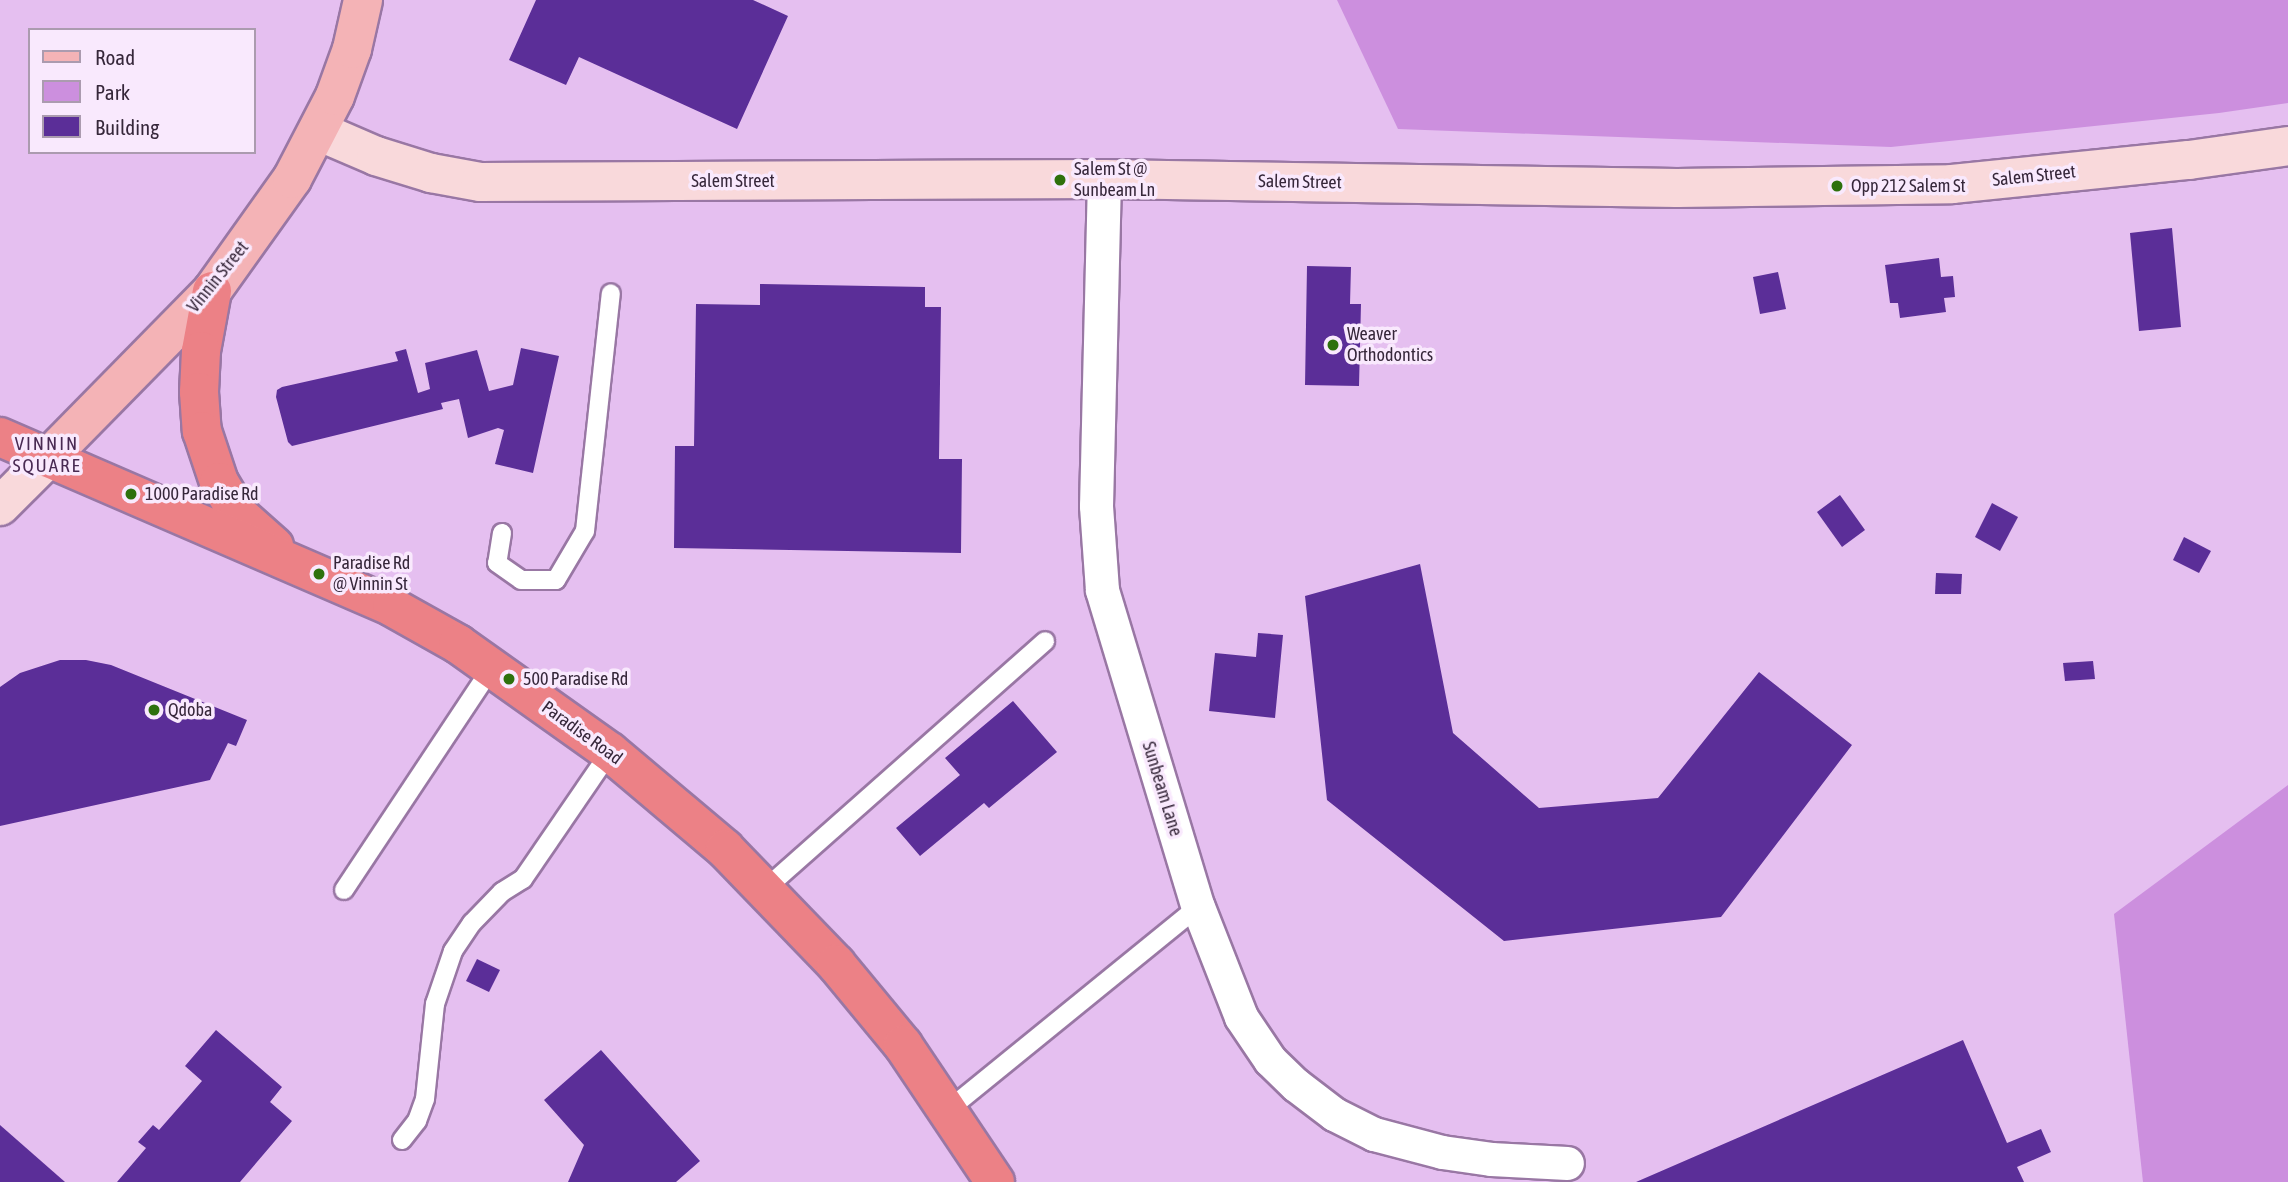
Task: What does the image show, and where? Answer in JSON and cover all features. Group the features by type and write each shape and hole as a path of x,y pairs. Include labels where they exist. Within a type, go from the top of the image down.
{"highway":[{"path":"212,291 201,351 199,392 202,431 219,482 239,515 267,541 304,568"},
{"name":"Paradise Road","path":"0,437 392,607 492,667 610,752 724,849 836,964 902,1045 995,1182"}],"main road":[{"name":"Vinnin Street","path":"0,506 212,291 292,179 318,131 352,48 363,0"},
{"name":"Salem Street","path":"318,131 376,156 431,173 480,182 1104,179 1664,188 1952,184 2189,160 2288,146"}],"street":[{"name":"Sunbeam Lane","path":"1104,179 1096,506 1102,590 1198,907 1241,1017 1270,1060 1334,1114 1374,1134 1441,1152 1491,1159 1567,1163"}],"lane":[{"path":"502,533 497,562 521,580 556,580 585,531 611,293"},
{"path":"765,889 1045,641"},
{"path":"344,890 492,667"},
{"path":"402,1140 417,1121 425,1099 435,1004 453,951 487,907 502,892 523,879 610,752"},
{"path":"948,1110 1198,907"}],"green space":[{"path":"1337,0 2288,0 2288,103 2219,113 1891,147 1398,129"},
{"path":"2288,785 2288,1182 2143,1182 2114,914"}],"building":[{"path":"536,0 753,0 788,16 737,129 579,57 566,85 509,60"},
{"path":"2172,228 2181,327 2139,331 2130,233"},
{"path":"1939,258 1941,277 1953,276 1955,297 1944,298 1946,312 1900,318 1898,303 1890,303 1885,265"},
{"name":"Weaver Orthodontics","path":"1307,266 1351,267 1350,304 1361,304 1359,386 1305,385"},
{"path":"1778,272 1786,309 1760,314 1753,277"},
{"path":"760,284 925,287 925,307 941,307 939,459 962,459 961,553 674,548 675,446 694,446 696,304 760,305"},
{"path":"521,348 559,356 533,473 495,464 504,430 498,428 468,438 459,399 441,403 443,409 292,446 288,442 276,397 277,390 282,387 398,361 395,352 406,349 418,393 430,389 425,363 477,350 489,391 513,385"},
{"path":"1840,495 1865,530 1842,547 1817,512"},
{"path":"1992,503 2018,517 2000,551 1975,537"},
{"path":"2184,537 2211,551 2199,573 2173,560"},
{"path":"1420,564 1453,733 1539,808 1658,798 1759,672 1852,745 1721,917 1504,941 1327,800 1305,596"},
{"path":"1936,573 1962,574 1961,594 1935,594"},
{"path":"1258,633 1283,635 1275,718 1209,711 1215,653 1256,657"},
{"path":"60,660 86,660 111,665 247,720 236,746 228,743 210,780 0,826 0,687 20,673"},
{"path":"2093,661 2095,679 2065,681 2063,663"},
{"path":"1013,701 1057,752 989,808 984,803 920,856 896,828 960,775 945,758"},
{"path":"477,959 500,970 489,992 466,981"},
{"path":"216,1030 282,1087 270,1102 292,1121 240,1182 117,1182 146,1148 138,1142 153,1125 159,1130 202,1081 185,1066"},
{"path":"1963,1040 2007,1143 2041,1129 2051,1152 2017,1167 2024,1182 1636,1182"},
{"path":"601,1050 700,1161 676,1182 568,1182 584,1145 544,1100"},
{"path":"0,1125 65,1182 0,1182"}],"place":[{"name":"Salem St @ Sunbeam Ln","path":"1060,180"},
{"name":"Opp 212 Salem St","path":"1837,186"},
{"name":"Weaver Orthodontics","path":"1333,345"},
{"name":"1000 Paradise Rd","path":"131,494"},
{"name":"Paradise Rd @ Vinnin St","path":"319,574"},
{"name":"500 Paradise Rd","path":"509,679"},
{"name":"Qdoba","path":"154,710"}],"district":[{"name":"VINNIN SQUARE","path":"47,455"}]}
